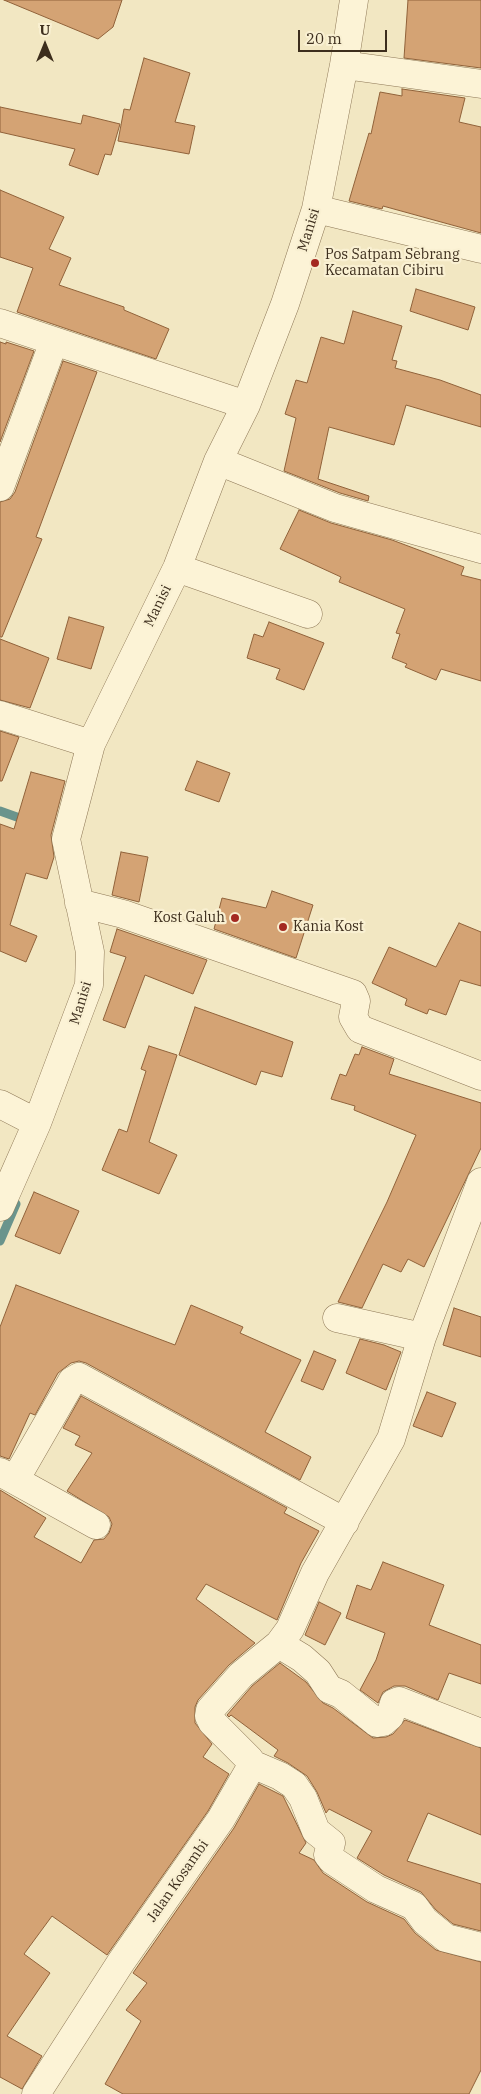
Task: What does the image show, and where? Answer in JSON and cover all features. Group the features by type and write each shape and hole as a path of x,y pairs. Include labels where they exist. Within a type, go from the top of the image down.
{"street":[{"name":"Manisi","path":"0,1207 37,1123 89,985 90,952 66,839 90,744 177,568 218,461 246,405 285,304 316,209 344,65 354,0"},
{"path":"344,65 481,84"},
{"path":"316,209 481,249"},
{"path":"0,323 246,405"},
{"path":"0,487 54,341"},
{"path":"218,461 335,508 481,550"},
{"path":"177,568 308,614"},
{"path":"0,715 90,744"},
{"path":"79,903 123,914 353,994 356,1001 353,1017 360,1029 481,1076"},
{"path":"0,1104 37,1123"},
{"path":"481,1182 422,1337 391,1439 315,1573 290,1630 279,1644 241,1675 210,1710 209,1716 252,1764 294,1785 302,1798 316,1831 331,1843 328,1855 332,1860 376,1889 414,1906 425,1921 446,1938 481,1947"},
{"path":"337,1318 422,1337"},
{"path":"96,1525 8,1476 72,1381 79,1376 345,1522"},
{"path":"279,1644 302,1658 318,1672 329,1689 341,1694 377,1723 384,1722 390,1716 394,1703 399,1701 481,1733"},
{"name":"Jalan Kosambi","path":"36,2094 121,1962 221,1819 252,1764"}],"building":[{"path":"4,0 122,0 113,27 98,39"},
{"path":"408,0 481,0 481,68 404,58"},
{"path":"144,58 190,73 175,122 195,126 189,154 118,141 124,109 130,110"},
{"path":"402,89 465,98 459,122 481,127 481,233 383,206 382,209 349,201 369,133 371,134 380,92 402,96"},
{"path":"0,107 81,124 83,115 120,124 111,155 105,154 98,175 69,165 75,149 0,132"},
{"path":"0,190 64,217 49,249 71,258 59,285 124,307 124,310 169,329 156,359 17,312 33,268 0,257"},
{"path":"416,289 475,307 468,330 410,311"},
{"path":"353,311 402,326 392,360 397,361 395,368 440,380 481,395 481,427 406,405 394,445 329,427 318,479 369,496 368,501 340,493 284,471 296,418 285,414 296,380 307,383 321,337 344,344"},
{"path":"0,342 6,344 6,342 34,351 0,442"},
{"path":"63,361 97,372 36,537 42,539 2,637 0,637 0,502 10,499 15,492"},
{"path":"299,510 331,523 392,540 464,567 461,575 481,580 481,681 441,669 436,680 405,667 407,664 392,658 400,634 396,633 405,609 339,582 341,577 280,549"},
{"path":"69,617 104,627 91,669 57,659"},
{"path":"269,622 324,643 304,690 276,679 280,669 247,658 254,634 263,637"},
{"path":"0,639 49,658 30,708 0,700"},
{"path":"0,731 19,737 2,781 0,781"},
{"path":"197,761 230,773 219,802 185,790"},
{"path":"31,772 65,781 51,835 54,857 47,879 26,873 10,925 37,936 26,962 0,951 0,824 14,829"},
{"path":"121,852 148,857 139,902 112,895"},
{"name":"Kania Kost","path":"272,891 313,905 296,958 214,929 222,898 266,908"},
{"path":"459,923 481,932 481,986 460,980 446,1015 429,1009 427,1014 405,1005 407,999 372,983 389,947 436,967"},
{"path":"117,929 207,960 193,994 145,975 125,1028 103,1020 126,957 110,952"},
{"path":"195,1007 293,1042 282,1077 261,1071 256,1085 179,1055"},
{"path":"149,1046 177,1055 149,1142 177,1155 159,1194 102,1170 119,1129 127,1132 146,1071 141,1069"},
{"path":"362,1047 394,1059 389,1074 481,1103 481,1148 424,1267 408,1259 401,1272 383,1264 362,1308 338,1302 387,1202 416,1135 354,1110 355,1106 331,1099 340,1074 346,1076 355,1054 359,1055"},
{"path":"34,1192 79,1211 60,1254 15,1236"},
{"path":"16,1285 175,1345 191,1305 243,1327 240,1333 301,1360 265,1432 311,1457 300,1480 86,1363 79,1361 71,1363 58,1373 35,1415 30,1413 9,1459 0,1456 0,1327"},
{"path":"454,1308 481,1317 481,1357 443,1345"},
{"path":"360,1339 384,1345 401,1352 386,1390 346,1373"},
{"path":"314,1351 336,1360 323,1390 301,1381"},
{"path":"427,1392 456,1403 442,1437 413,1426"},
{"path":"81,1396 287,1508 284,1513 319,1531 301,1563 277,1620 206,1584 196,1599 255,1643 229,1665 198,1700 195,1707 195,1723 212,1744 203,1757 229,1774 208,1811 107,1955 52,1916 24,1954 50,1973 7,2036 42,2056 22,2089 0,2077 0,1490 46,1518 34,1537 81,1563 94,1540 104,1539 109,1533 112,1524 109,1517 67,1491 92,1453 75,1445 80,1436 63,1428"},
{"path":"383,1562 444,1585 429,1625 481,1645 481,1684 449,1673 438,1700 405,1686 394,1686 383,1692 378,1703 360,1690 376,1660 385,1633 346,1618 357,1585 371,1590"},
{"path":"319,1602 341,1613 325,1645 305,1635"},
{"path":"280,1663 306,1682 323,1703 333,1708 373,1738 386,1737 393,1734 405,1720 481,1748 481,1835 428,1813 407,1861 481,1884 481,1931 453,1924 436,1910 421,1892 384,1875 357,1858 372,1831 329,1809 326,1813 317,1792 307,1776 274,1756 278,1750 231,1715 229,1717 227,1715 252,1686"},
{"path":"259,1784 283,1796 306,1843 299,1853 314,1860 323,1873 367,1902 404,1919 415,1933 436,1950 481,1962 481,2070 469,2094 123,2094 105,2084 141,2021 126,2010 147,1983 133,1973 234,1828"}],"waterway":[{"path":"0,811 28,821"},
{"path":"0,1241 16,1204"}],"place":[{"name":"Pos Satpam Sebrang Kecamatan Cibiru","path":"315,263"},
{"name":"Kost Galuh","path":"235,918"},
{"name":"Kania Kost","path":"283,927"}]}
